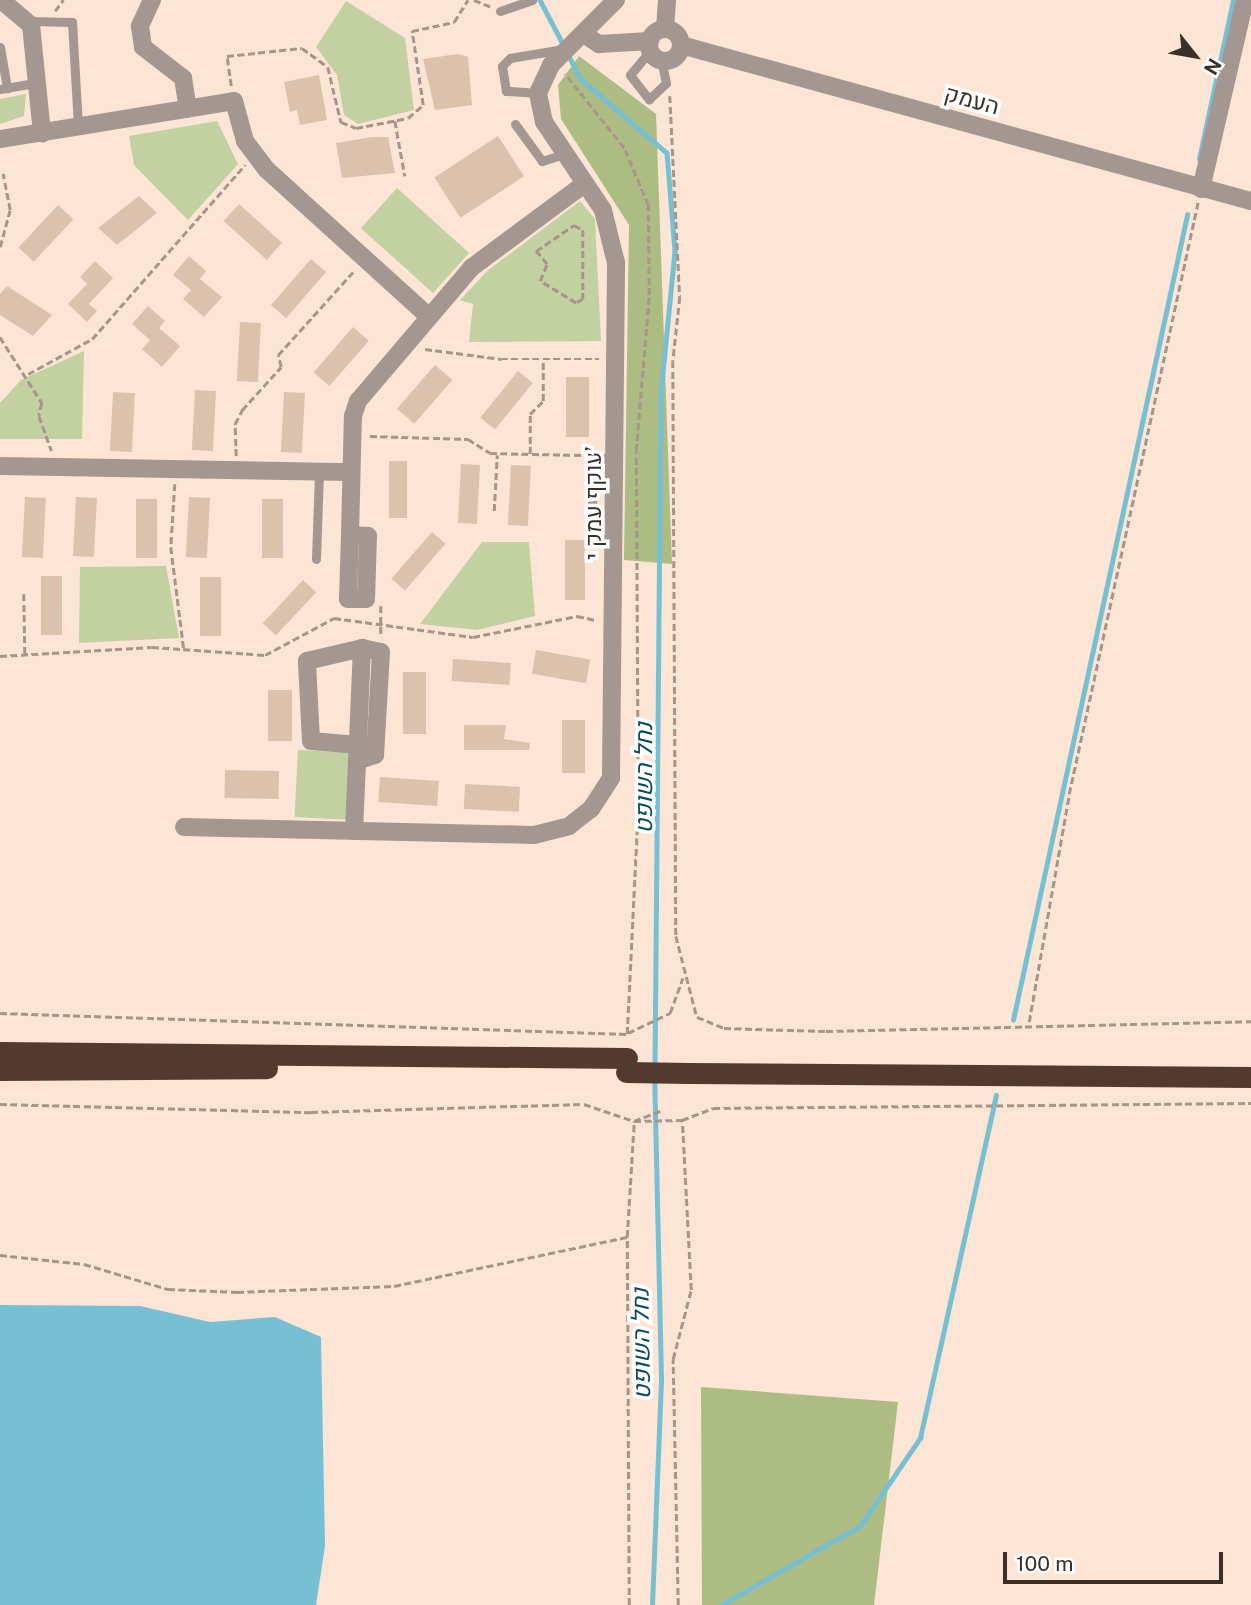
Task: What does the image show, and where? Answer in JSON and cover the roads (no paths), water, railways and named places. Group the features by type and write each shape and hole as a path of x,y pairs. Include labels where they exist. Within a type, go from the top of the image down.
{"highway":[{"path":"0,1052 1251,1077"},
{"path":"689,1066 1251,1063"},
{"path":"0,1070 627,1065"}],"street":[{"path":"1,0 29,21 42,132"},
{"path":"152,0 141,26 143,47 183,78 188,109"},
{"path":"538,93 563,54 585,35 616,0"},
{"path":"657,53 665,29 667,0"},
{"path":"1201,189 1245,0"},
{"name":"העמק","path":"665,29 681,45 1251,201"},
{"path":"585,35 599,44 657,53 681,45"},
{"name":"עוקף עמק י’","path":"184,827 534,835 569,826 590,809 611,778 618,457 613,241 603,210 544,122 538,93"},
{"path":"0,139 234,102 254,155 429,317"},
{"path":"349,535 355,406 477,263 584,184"},
{"path":"0,466 351,472"},
{"path":"362,648 381,652 375,755 358,753 311,741 307,661 362,648"},
{"path":"354,831 358,753"}],"lane":[{"path":"500,11 532,0"},
{"path":"29,21 72,22 78,127"},
{"path":"0,47 4,88 38,82"},
{"path":"657,53 666,83 649,99 630,75 657,53"},
{"path":"538,93 506,91 499,75 504,61 563,54"},
{"path":"515,124 542,161 563,154"},
{"path":"592,507 593,458 618,457"},
{"path":"316,559 319,471"}],"water":[{"path":"0,1305 140,1306 210,1322 275,1317 321,1337 325,1546 316,1605 0,1605"}],"waterway":[{"name":"נחל השופט","path":"540,0 564,46"},
{"path":"1199,159 1233,0"},
{"name":"נחל השופט","path":"568,54 581,79 667,153 675,251 661,395 655,1065"},
{"path":"1013,1020 1187,215"},
{"name":"נחל השופט","path":"652,1605 661,1378 654,1077"},
{"path":"721,1605 860,1526 920,1438 996,1095"}]}
